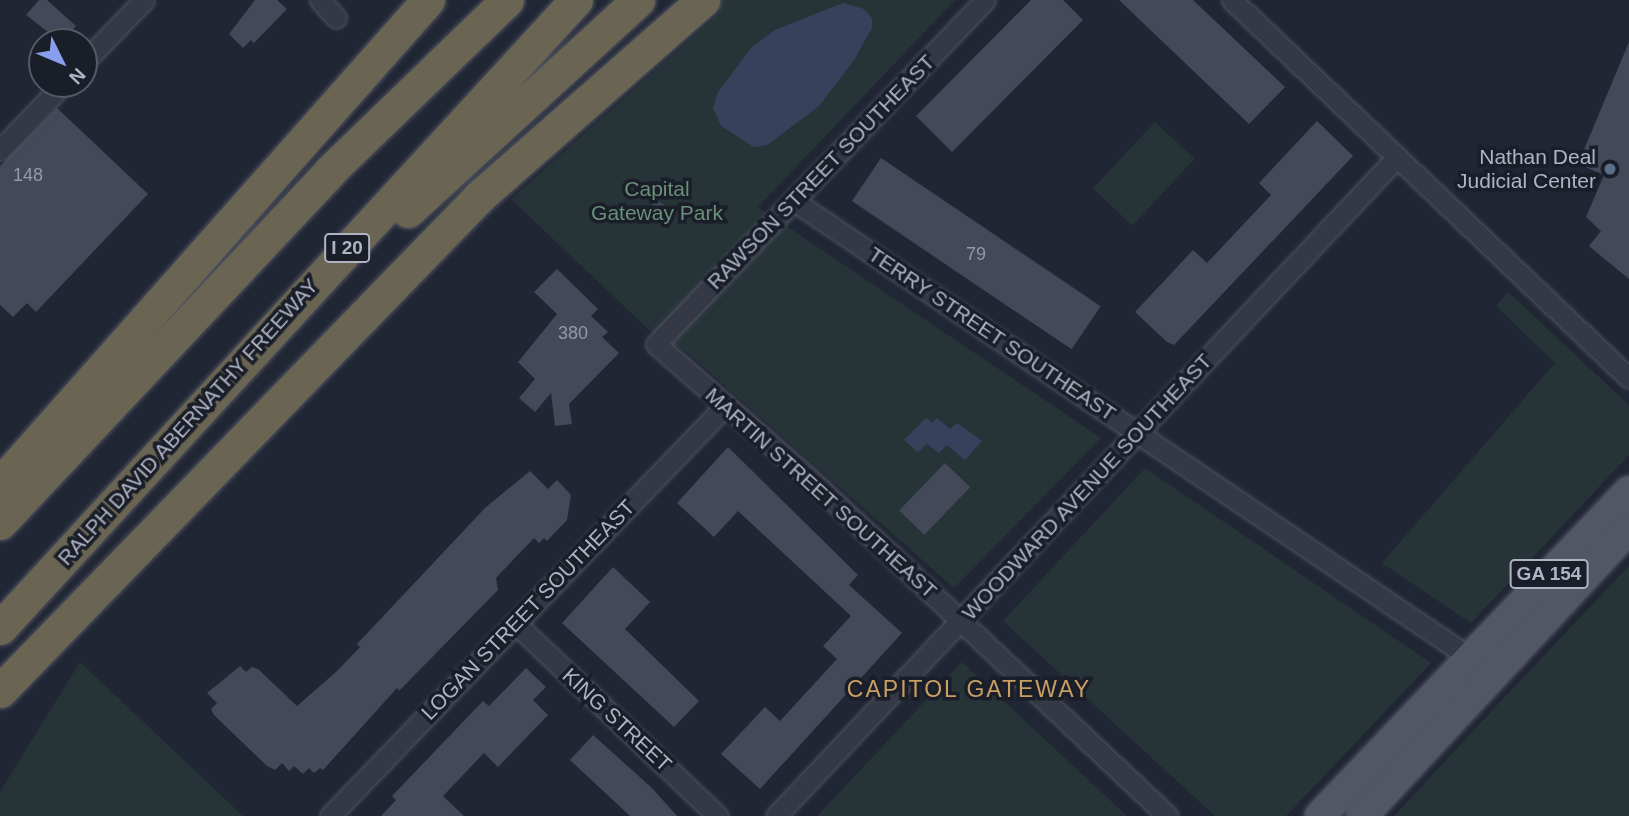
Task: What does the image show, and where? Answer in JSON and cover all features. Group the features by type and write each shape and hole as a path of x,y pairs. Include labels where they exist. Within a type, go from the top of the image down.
{"highway":[{"path":"0,484 428,0"},
{"path":"0,523 330,170 479,0"},
{"path":"330,170 507,0"},
{"name":"RALPH DAVID ABERNATHY FREEWAY","path":"0,628 576,0"},
{"path":"121,497 474,148 638,0"},
{"path":"0,691 480,196 703,0"}],"main road":[{"name":"GA 154","path":"1320,816 1629,492"},
{"name":"GA 154","path":"1362,816 1629,529"}],"street":[{"path":"98,48 144,0"},
{"path":"320,0 336,18"},
{"name":"RAWSON STREET SOUTHEAST","path":"656,344 985,0"},
{"path":"1232,0 1629,377"},
{"path":"0,150 50,98"},
{"name":"WOODWARD AVENUE SOUTHEAST","path":"776,816 1397,157"},
{"name":"TERRY STREET SOUTHEAST","path":"794,201 1469,657"},
{"name":"MARTIN STREET SOUTHEAST","path":"656,344 961,621 1168,816"},
{"name":"LOGAN STREET SOUTHEAST","path":"330,816 726,405"},
{"name":"KING STREET","path":"515,623 718,816"}],"green space":[{"name":"Capital Gateway Park","path":"724,0 955,0 758,207 1101,438 954,588 687,352 649,330 511,199 721,12 716,6"},
{"path":"1155,122 1194,159 1132,225 1093,189"},
{"path":"1508,292 1629,405 1629,455 1471,623 1382,563 1555,363 1496,306"},
{"path":"1145,468 1431,663 1286,816 1215,816 1003,621"},
{"path":"1629,566 1629,816 1394,816 1512,689"},
{"path":"80,662 243,816 0,816 0,792"},
{"path":"962,662 1127,816 817,816"}],"water":[{"path":"843,3 864,9 872,18 872,28 854,60 819,106 767,145 754,147 721,126 713,108 718,92 752,47 775,30"},
{"path":"926,418 932,423 937,418 950,429 957,423 982,441 965,460 947,445 939,453 927,444 918,452 904,440"}],"building":[{"path":"39,0 47,0 76,26 43,28 26,15"},
{"path":"255,0 277,0 287,9 254,43 251,40 243,48 229,34"},
{"path":"1031,0 1063,0 1083,20 952,152 916,116"},
{"path":"1119,0 1193,0 1285,87 1249,124"},
{"name":"Nathan Deal Judicial Center","path":"1629,42 1629,279 1589,246 1601,231 1586,217 1604,175 1578,164"},
{"path":"57,108 148,194 36,312 27,303 13,317 0,305 0,166"},
{"path":"1317,121 1353,156 1174,345 1167,342 1135,312 1193,250 1207,263 1271,195 1259,183"},
{"path":"881,158 1101,306 1072,349 852,201"},
{"path":"655,200 668,207 660,215 649,211"},
{"path":"557,269 598,309 591,316 608,332 602,337 619,353 569,404 572,424 555,426 551,393 535,412 519,398 535,379 518,362 557,314 534,292"},
{"path":"728,447 858,575 849,585 902,633 760,789 721,754 765,707 780,721 837,659 823,646 851,616 738,511 714,537 677,503"},
{"path":"945,463 970,487 924,535 899,510"},
{"path":"530,471 548,489 557,480 571,495 567,520 547,541 544,538 539,543 534,538 496,578 498,590 399,691 397,688 323,770 320,768 314,773 309,768 303,774 294,766 289,771 282,763 275,770 267,766 214,715 211,709 217,703 207,693 240,666 246,672 252,667 258,669 297,706 360,647 357,644 486,507"},
{"path":"613,567 650,602 625,629 699,701 674,727 562,623"},
{"path":"526,668 546,687 533,700 548,715 498,767 484,753 443,796 464,816 381,816 396,800 392,796 483,701 489,706"},
{"path":"593,735 652,788 677,816 630,816 570,760"}],"place":[{"name":"Nathan Deal Judicial Center","path":"1610,169"}],"district":[{"name":"CAPITOL GATEWAY","path":"969,689"}]}
